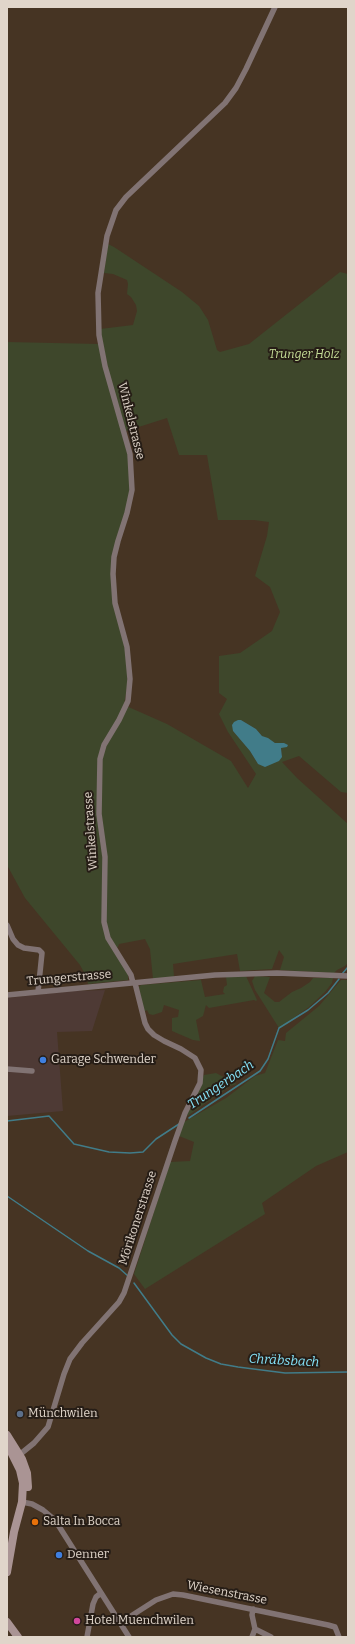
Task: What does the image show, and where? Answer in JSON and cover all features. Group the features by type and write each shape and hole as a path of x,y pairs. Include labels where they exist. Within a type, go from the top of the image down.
{"main road":[{"path":"7,1435 17,1456 23,1480 24,1502 17,1533 13,1539 7,1572"},
{"path":"7,1444 17,1456"},
{"path":"7,1622 18,1637"}],"street":[{"name":"Winkelstrasse","path":"108,938 104,922 105,857 99,814 98,790 100,759 104,745 128,701 130,679 127,647 115,603 113,574 116,549 132,490 130,454 105,366 99,335 98,293 107,236 116,210 126,197 225,103 236,88 276,7"},
{"path":"7,925 18,945 24,948 41,951 42,957 38,992"},
{"name":"Mörikonerstrasse","path":"17,1456 34,1443 48,1427 70,1359 82,1343 112,1310 124,1293 185,1113 200,1083 201,1070 195,1058 154,1035 148,1029 131,975 108,938"},
{"path":"134,983 215,976 263,974 348,976"},
{"name":"Trungerstrasse","path":"7,995 134,983"},
{"path":"7,1069 32,1071"},
{"path":"24,1502 43,1510 55,1520 129,1637"},
{"path":"87,1637 93,1604 96,1597 101,1593"},
{"name":"Wiesenstrasse","path":"120,1623 156,1600 173,1594 197,1597 336,1627 339,1637"},
{"path":"252,1637 255,1629 252,1615 253,1609"},
{"path":"255,1629 271,1637"}],"shaded area":[{"path":"105,990 92,1031 57,1032 63,1111 7,1116 7,998 71,991"}],"green space":[{"name":"Trunger Holz","path":"108,244 182,292 199,306 208,320 217,350 220,352 249,344 340,272 348,274 348,793 341,792 299,756 282,762 297,778 348,824 348,963 334,973 280,970 284,957 279,950 272,969 240,971 237,954 173,964 174,977 153,979 150,949 145,939 119,944 115,949 128,974 128,980 88,984 87,978 80,965 25,898 7,865 7,342 99,344 128,450 131,487 111,576 126,652 128,682 124,705 167,724 231,761 248,788 256,774 228,732 219,714 227,699 219,693 219,656 240,653 272,631 280,612 270,587 255,576 267,536 269,522 254,520 218,520 207,455 179,455 167,418 126,431 110,378 100,329 133,325 137,311 136,305 127,294 127,280 113,274 104,273","holes":["241,720 256,729 262,736 281,748 282,755 258,764 250,751 233,731"]},
{"path":"246,976 257,1000 209,1008 206,1005 203,1016 196,1020 200,1041 193,1040 172,1031 172,1018 178,1017 179,1010 164,1005 162,1012 153,1015 149,1014 147,1010 144,1012 139,987 141,985 201,980 205,997 225,994 223,992 224,987 227,985 226,977"},
{"path":"255,976 270,977 264,993 275,1002 279,1002 292,992 310,982 313,978 333,978 332,983 325,992 309,1007 279,1028 255,990 252,981"},
{"path":"341,980 348,980 348,1152 316,1166 262,1203 265,1214 145,1289 134,1274 170,1162 190,1161 194,1142 179,1136 184,1122 226,1098 255,1076 265,1073 278,1040 285,1041 286,1033 319,1006"},
{"path":"216,1073 237,1084 230,1086 222,1092 216,1090 216,1096 186,1117 204,1075"}],"water":[{"path":"238,720 241,720 256,729 262,736 275,743 284,743 288,745 287,747 281,748 282,757 279,761 265,767 258,764 250,751 233,731 232,725"}],"waterway":[{"name":"Trungerbach","path":"342,974 348,967"},
{"name":"Trungerbach","path":"189,1118 260,1071 268,1059 279,1028 308,1010 328,993 339,979"},
{"name":"Trungerbach","path":"7,1121 49,1116 74,1144 109,1152 130,1153 143,1152 156,1139 179,1124"},
{"name":"Chräbsbach","path":"7,1196 88,1251 119,1268 128,1276"},
{"name":"Chräbsbach","path":"134,1283 172,1335 181,1344 206,1358 221,1364 285,1373 348,1372"}],"place":[{"name":"Garage Schwender","path":"43,1060"},
{"name":"Münchwilen","path":"20,1414"},
{"name":"Salta In Bocca","path":"35,1522"},
{"name":"Denner","path":"59,1555"},
{"name":"Hotel Muenchwilen","path":"77,1621"}]}
